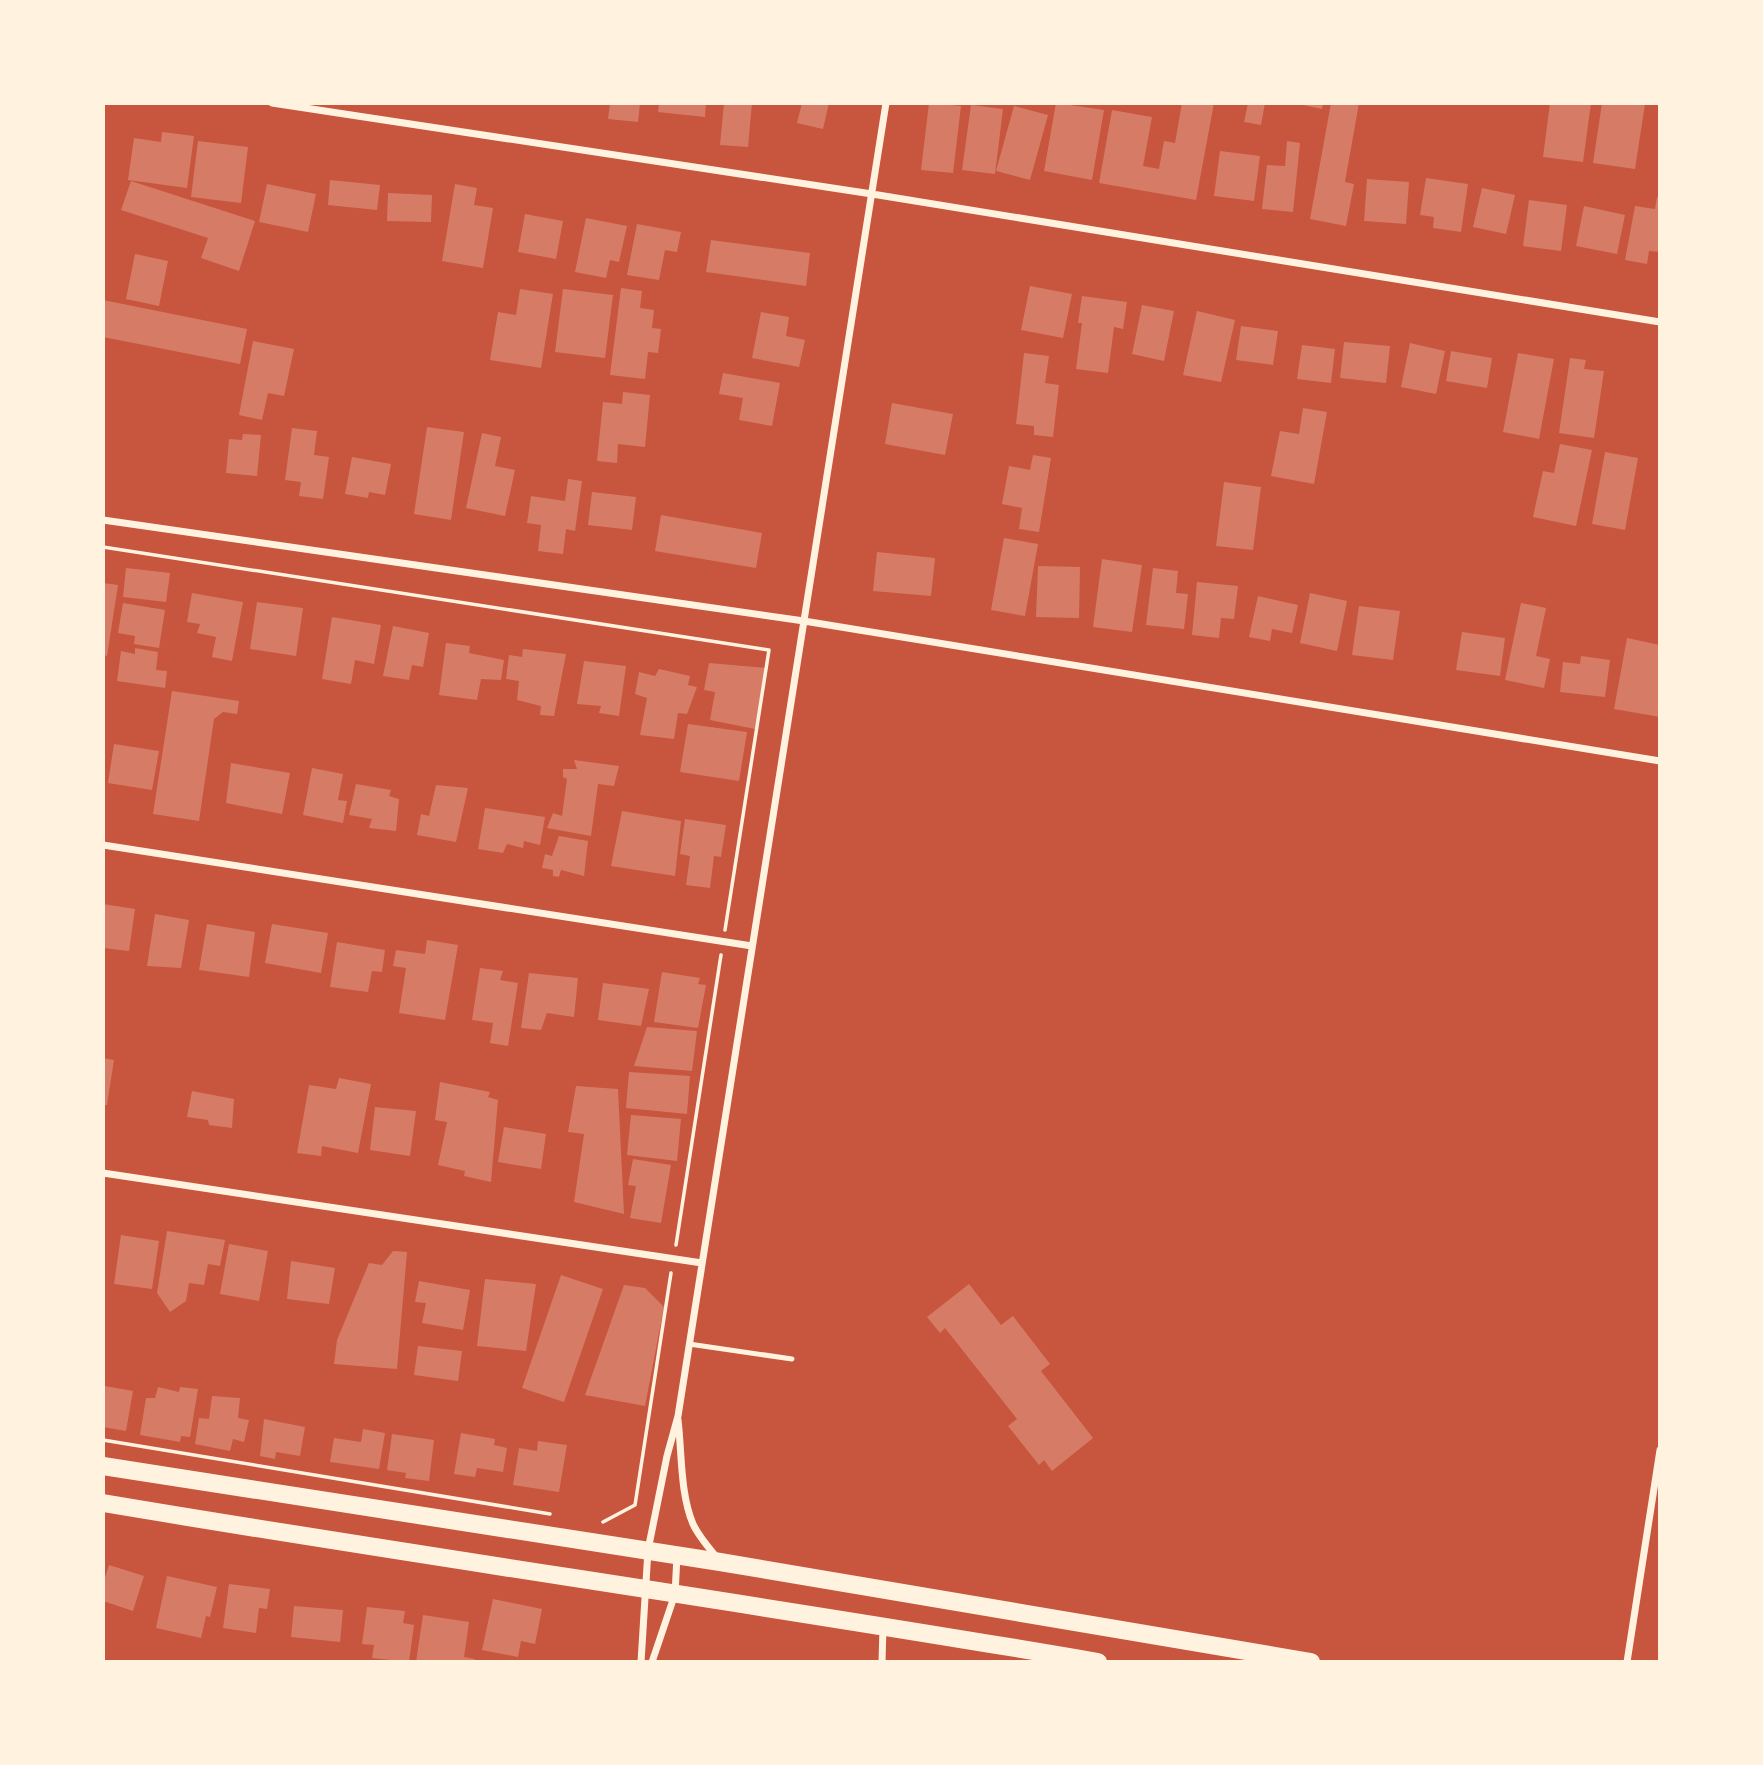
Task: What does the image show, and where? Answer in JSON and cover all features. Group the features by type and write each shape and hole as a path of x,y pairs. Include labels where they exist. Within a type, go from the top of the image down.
{"main road":[{"path":"103,1466 648,1550 1311,1662"},
{"path":"103,1503 342,1543 883,1625 1098,1662"}],"street":[{"path":"272,103 872,194 1660,322"},
{"path":"641,1662 648,1550 678,1416 690,1344 886,103"},
{"path":"103,520 804,621 1660,761"},
{"path":"103,845 752,946"},
{"path":"103,1173 702,1263"},
{"path":"678,1416 686,1492 692,1520 703,1541 720,1562"},
{"path":"1627,1662 1660,1450"},
{"path":"652,1662 675,1594 677,1555"},
{"path":"882,1662 883,1625"}],"lane":[{"path":"690,1344 792,1359"}],"path":[{"path":"103,547 769,650 635,1505 605,1523 592,1521"},
{"path":"103,1440 551,1514"}],"building":[{"path":"610,103 640,103 638,122 608,119"},
{"path":"659,103 706,103 705,117 658,112"},
{"path":"724,103 752,103 748,147 720,145"},
{"path":"802,103 829,103 823,129 797,123"},
{"path":"929,103 961,106 953,173 921,170"},
{"path":"1056,103 1104,110 1092,180 1044,171"},
{"path":"1182,103 1214,103 1196,200 1099,183 1112,110 1152,117 1143,166 1159,169 1164,141 1175,143"},
{"path":"1248,103 1265,103 1261,125 1244,122"},
{"path":"1294,103 1323,103 1322,109"},
{"path":"1331,103 1359,103 1345,182 1354,184 1346,226 1310,219"},
{"path":"1550,103 1591,103 1583,162 1543,157"},
{"path":"1602,103 1645,104 1635,169 1593,163"},
{"path":"971,105 1003,109 995,174 962,170"},
{"path":"1014,106 1048,115 1030,180 996,171"},
{"path":"162,132 194,136 187,188 128,180 134,138 161,142"},
{"path":"198,141 248,147 241,203 191,197"},
{"path":"1287,141 1300,143 1293,212 1262,209 1267,165 1285,166"},
{"path":"1220,151 1260,156 1254,201 1214,196"},
{"path":"1426,178 1468,184 1461,232 1433,228 1434,217 1420,215"},
{"path":"1367,179 1409,182 1406,224 1364,221"},
{"path":"330,180 380,185 377,210 328,205"},
{"path":"131,181 255,221 239,271 201,258 208,238 121,210"},
{"path":"267,184 316,194 308,232 259,222"},
{"path":"455,184 477,188 474,205 493,208 483,268 442,261"},
{"path":"1482,188 1515,195 1506,234 1473,227"},
{"path":"388,193 432,195 431,222 387,221"},
{"path":"1657,197 1660,197 1660,252 1649,251 1647,264 1625,260 1635,206 1655,209"},
{"path":"1529,200 1567,205 1561,251 1523,246"},
{"path":"1584,206 1625,215 1617,254 1576,246"},
{"path":"525,214 563,221 556,259 518,252"},
{"path":"586,218 627,226 619,262 610,260 606,278 575,272"},
{"path":"637,224 681,232 677,252 665,250 659,280 627,275"},
{"path":"711,240 810,253 806,286 706,272"},
{"path":"135,254 168,261 159,306 126,299"},
{"path":"1030,286 1072,294 1063,338 1021,330"},
{"path":"621,288 642,291 640,308 654,310 652,328 661,329 658,353 648,352 645,379 610,375"},
{"path":"520,289 553,294 541,368 490,360 498,312 516,315"},
{"path":"563,289 613,295 605,358 555,352"},
{"path":"1082,296 1127,302 1123,329 1114,327 1108,373 1076,369 1082,323 1078,323"},
{"path":"103,300 247,329 240,364 103,337"},
{"path":"1142,305 1174,311 1164,361 1132,354"},
{"path":"1197,311 1235,320 1221,382 1183,375"},
{"path":"761,312 789,317 786,336 805,340 799,367 752,358"},
{"path":"1241,326 1278,331 1273,365 1236,360"},
{"path":"253,341 294,349 284,396 268,393 262,420 239,415"},
{"path":"1344,342 1390,346 1386,383 1340,378"},
{"path":"1410,343 1445,351 1436,394 1401,387"},
{"path":"1302,345 1335,349 1331,383 1297,379"},
{"path":"1451,351 1492,358 1487,388 1446,381"},
{"path":"1024,353 1049,356 1045,383 1059,385 1053,437 1034,435 1034,426 1016,424"},
{"path":"1518,353 1554,359 1539,439 1503,432"},
{"path":"1570,358 1586,360 1584,369 1604,371 1594,438 1559,433"},
{"path":"723,373 780,383 772,426 739,420 743,398 719,394"},
{"path":"623,392 650,395 645,447 618,444 617,463 597,461 603,402 622,404"},
{"path":"892,403 953,414 945,455 885,444"},
{"path":"1303,408 1327,412 1314,484 1271,476 1280,431 1299,434"},
{"path":"427,427 464,432 451,520 414,514"},
{"path":"292,428 317,431 314,455 329,457 323,499 299,496 301,482 285,480"},
{"path":"482,433 501,437 495,466 515,470 505,516 466,508"},
{"path":"243,434 261,435 257,476 226,473 229,439 242,440"},
{"path":"1560,444 1592,450 1576,526 1533,517 1543,471 1554,473"},
{"path":"1605,452 1638,458 1625,530 1592,524"},
{"path":"1033,455 1051,458 1039,532 1019,529 1022,508 1002,504 1009,466 1030,470"},
{"path":"352,457 391,464 385,495 369,492 368,498 345,494"},
{"path":"568,479 582,481 575,531 566,529 563,554 538,551 541,525 527,523 531,496 565,501"},
{"path":"1224,482 1261,487 1253,550 1216,546"},
{"path":"592,492 636,497 632,530 588,525"},
{"path":"661,515 762,533 756,568 655,551"},
{"path":"1004,538 1038,544 1025,616 991,610"},
{"path":"877,552 935,558 931,596 873,591"},
{"path":"1102,559 1142,565 1132,632 1093,627"},
{"path":"1038,566 1080,567 1079,618 1036,617"},
{"path":"126,568 170,573 166,602 123,597"},
{"path":"1153,568 1178,571 1176,593 1188,594 1184,629 1146,625"},
{"path":"1197,582 1238,586 1234,619 1221,618 1219,638 1192,635"},
{"path":"103,583 118,585 107,656 103,655"},
{"path":"192,593 243,602 232,661 212,657 216,637 197,633 200,624 187,622"},
{"path":"1310,593 1347,601 1337,651 1300,643"},
{"path":"1258,596 1298,605 1292,633 1272,629 1270,641 1249,637"},
{"path":"257,602 303,608 296,656 250,649"},
{"path":"123,603 165,610 159,648 134,644 135,636 118,633"},
{"path":"1521,603 1546,608 1536,656 1550,659 1544,688 1505,680"},
{"path":"1359,606 1400,611 1393,660 1352,655"},
{"path":"332,617 381,625 374,664 355,660 351,684 322,679"},
{"path":"393,626 429,633 423,667 412,665 409,680 383,676"},
{"path":"1462,632 1505,638 1500,676 1456,670"},
{"path":"1627,638 1660,645 1660,717 1614,709"},
{"path":"446,643 470,646 469,653 504,660 501,680 481,679 477,700 439,695"},
{"path":"135,648 158,652 156,670 167,671 165,688 117,681 121,651 135,654"},
{"path":"523,649 566,654 554,716 540,715 541,706 517,700 519,681 506,679 509,655 522,657"},
{"path":"1581,656 1610,660 1605,697 1560,692 1563,662 1580,664"},
{"path":"584,661 626,666 619,716 599,713 601,706 577,704"},
{"path":"709,663 767,668 755,729 710,720 715,692 704,690"},
{"path":"659,669 690,676 688,685 697,687 687,714 678,713 674,739 640,735 647,698 635,694 639,672 655,676"},
{"path":"172,691 239,701 237,714 223,712 214,719 199,821 153,814"},
{"path":"688,724 747,732 739,781 680,772"},
{"path":"114,744 159,751 152,790 108,783"},
{"path":"574,760 619,766 614,786 598,784 591,836 547,828 553,813 562,816 567,779 563,777 563,769 577,769"},
{"path":"231,763 290,773 282,814 226,803"},
{"path":"312,768 343,774 338,800 347,801 343,823 303,815"},
{"path":"356,784 391,790 389,796 399,799 396,831 369,828 372,819 349,815"},
{"path":"436,785 468,788 456,842 417,835 421,814 429,816"},
{"path":"485,808 545,817 540,845 524,841 523,848 507,844 503,853 478,849"},
{"path":"622,811 681,821 675,876 611,866"},
{"path":"685,819 726,825 721,857 714,856 710,888 686,885 690,856 680,854"},
{"path":"559,836 588,841 584,876 561,870 559,877 553,876 553,870 542,868 545,854 552,856"},
{"path":"103,904 135,909 129,951 103,948"},
{"path":"155,914 189,920 181,968 147,966"},
{"path":"207,924 255,932 249,977 199,970"},
{"path":"272,924 328,933 321,973 265,963"},
{"path":"427,940 458,945 445,1020 399,1013 406,968 393,966 396,950 425,954"},
{"path":"337,942 385,950 382,972 372,971 368,992 330,987"},
{"path":"480,968 503,971 500,980 518,983 508,1046 490,1043 493,1023 472,1020"},
{"path":"662,972 700,978 698,984 706,985 698,1028 654,1022"},
{"path":"529,973 578,978 574,1017 547,1013 541,1030 521,1028"},
{"path":"603,983 649,989 641,1026 598,1020"},
{"path":"647,1027 697,1031 692,1071 634,1066"},
{"path":"103,1058 114,1060 107,1105 103,1105"},
{"path":"629,1072 690,1076 687,1114 626,1108"},
{"path":"339,1078 371,1084 358,1153 322,1146 321,1156 297,1153 309,1085 336,1089"},
{"path":"440,1082 490,1092 488,1097 498,1100 491,1182 464,1176 465,1171 438,1165 447,1122 435,1120"},
{"path":"576,1086 618,1089 624,1214 574,1202 584,1134 568,1132"},
{"path":"192,1091 234,1099 232,1128 209,1125 208,1120 187,1117"},
{"path":"375,1107 416,1111 410,1156 370,1150"},
{"path":"631,1115 681,1119 677,1161 627,1155"},
{"path":"504,1127 546,1134 541,1169 498,1162"},
{"path":"633,1159 671,1165 661,1223 630,1218 636,1186 628,1185"},
{"path":"167,1231 225,1240 220,1266 208,1264 204,1285 189,1283 186,1301 170,1312 157,1293"},
{"path":"121,1235 159,1241 152,1289 114,1284"},
{"path":"229,1244 268,1251 259,1301 220,1294"},
{"path":"393,1251 407,1252 397,1369 334,1364 337,1340 369,1263 382,1265"},
{"path":"291,1261 335,1268 329,1304 287,1299"},
{"path":"561,1275 603,1289 564,1402 522,1388"},
{"path":"485,1279 536,1284 526,1351 477,1346"},
{"path":"419,1281 470,1290 463,1330 422,1323 426,1303 415,1302"},
{"path":"969,1284 1001,1325 1013,1316 1050,1364 1041,1371 1093,1438 1052,1471 1044,1460 1039,1465 1008,1426 1017,1419 945,1328 940,1333 927,1317"},
{"path":"624,1285 645,1288 664,1307 645,1406 585,1395"},
{"path":"418,1346 462,1351 458,1381 414,1375"},
{"path":"105,1386 133,1391 126,1431 103,1427"},
{"path":"158,1387 179,1392 180,1387 198,1389 190,1437 181,1436 180,1442 140,1435 146,1398 155,1398"},
{"path":"212,1396 240,1398 238,1418 249,1420 244,1442 233,1439 230,1451 195,1444 199,1418 209,1419"},
{"path":"264,1419 305,1427 300,1456 276,1452 275,1459 260,1456"},
{"path":"363,1429 385,1433 379,1469 330,1462 334,1438 361,1442"},
{"path":"461,1433 495,1439 494,1445 507,1448 503,1472 477,1468 475,1477 454,1474"},
{"path":"392,1434 434,1440 429,1481 405,1478 406,1473 387,1470"},
{"path":"538,1441 567,1445 559,1492 513,1485 519,1448 537,1451"},
{"path":"109,1565 144,1576 133,1611 103,1601 103,1584"},
{"path":"167,1576 217,1587 210,1617 206,1616 201,1638 156,1628"},
{"path":"229,1584 270,1589 267,1609 259,1608 256,1633 223,1628"},
{"path":"493,1599 542,1609 535,1644 521,1641 518,1657 482,1650"},
{"path":"294,1606 343,1610 340,1642 291,1637"},
{"path":"367,1607 405,1611 403,1623 414,1625 409,1662 372,1658 374,1645 362,1644"},
{"path":"423,1615 469,1622 464,1657 475,1659 474,1662 416,1662"}]}
